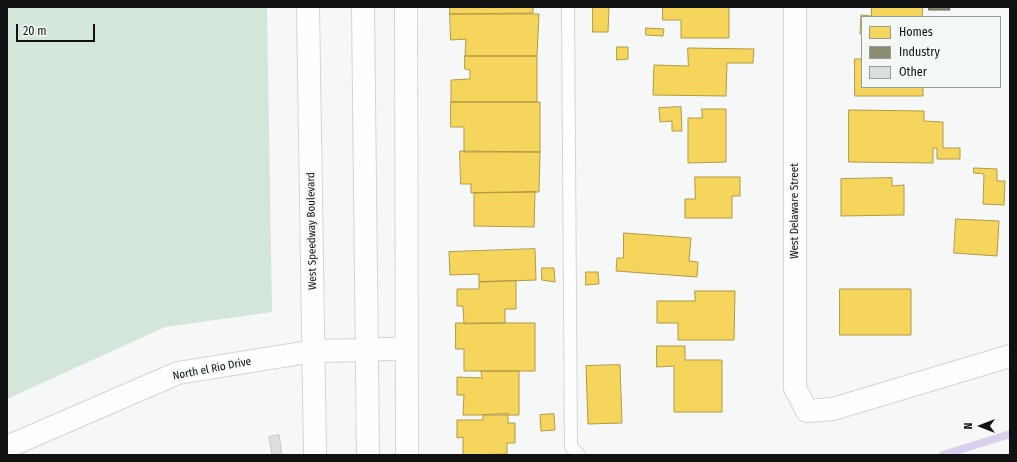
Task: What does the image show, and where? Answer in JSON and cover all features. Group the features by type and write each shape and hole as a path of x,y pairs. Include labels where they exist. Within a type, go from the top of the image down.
{"street":[{"name":"West Speedway Boulevard","path":"308,7 314,351 314,455"},
{"path":"362,7 368,455"},
{"path":"406,7 407,455"},
{"name":"West Delaware Street","path":"795,7 795,388 807,411 833,410 1010,356"},
{"name":"North el Rio Drive","path":"7,447 178,373 314,351 407,348"}],"lane":[{"path":"568,7 571,447 579,455"}],"green space":[{"path":"7,7 267,7 272,312 165,327 7,399"}],"building: Homes":[{"path":"450,7 533,7 533,13 450,14"},
{"path":"593,7 609,7 608,32 593,32"},
{"path":"663,7 729,7 729,38 681,38 681,20 663,20"},
{"path":"872,7 923,7 922,16 871,16"},
{"path":"450,14 539,14 537,56 465,56 466,39 451,40"},
{"path":"861,15 871,16 861,16 860,34"},
{"path":"646,28 664,29 663,36 646,35"},
{"path":"617,47 628,47 628,59 617,60"},
{"path":"688,48 754,49 753,63 727,63 726,96 653,95 654,65 688,66"},
{"path":"465,56 537,56 537,102 451,102 451,80 470,79 470,70 465,69"},
{"path":"855,59 861,59 861,88 923,88 923,96 855,96"},
{"path":"451,102 540,102 540,152 464,152 464,127 451,127"},
{"path":"681,107 682,131 672,131 672,121 660,122 659,108"},
{"path":"702,109 726,109 726,162 688,163 688,118 702,118"},
{"path":"849,110 924,111 924,121 943,122 943,148 960,148 960,159 937,159 937,148 933,148 933,163 849,162"},
{"path":"460,151 540,152 539,192 471,193 471,184 461,184"},
{"path":"974,168 997,169 997,181 1005,181 1004,205 983,204 984,174 974,173"},
{"path":"695,177 740,177 740,196 732,196 732,218 685,218 685,199 695,199"},
{"path":"892,178 892,186 904,185 904,215 841,216 841,179"},
{"path":"535,192 534,227 474,226 474,193"},
{"path":"956,219 999,221 997,256 954,253"},
{"path":"624,233 691,238 689,261 698,262 697,277 616,271 617,258 623,258"},
{"path":"535,249 536,280 479,282 479,274 450,275 449,252"},
{"path":"542,268 554,268 555,282 542,280"},
{"path":"586,272 598,272 599,284 586,285"},
{"path":"516,281 516,309 505,309 505,323 464,324 463,306 457,306 457,289 479,289 479,282"},
{"path":"840,289 911,289 911,335 840,335"},
{"path":"695,291 735,291 734,340 678,340 678,323 657,323 657,301 695,301"},
{"path":"456,323 535,323 535,371 464,371 464,349 456,349"},
{"path":"657,346 685,346 685,360 722,360 722,412 674,412 674,366 657,367"},
{"path":"620,365 622,423 588,424 586,366"},
{"path":"481,371 519,371 519,415 463,415 464,395 457,395 457,377 482,378"},
{"path":"508,414 508,423 515,423 515,443 507,443 507,454 463,455 463,437 457,438 457,420 483,420 483,415"},
{"path":"554,414 555,430 541,431 540,415"}],"building: Industry":[{"path":"929,7 949,7 950,10 929,10"}],"building: Other":[{"path":"279,435 282,455 272,455 269,437"}],"waterway":[{"path":"943,455 1010,434"}]}
